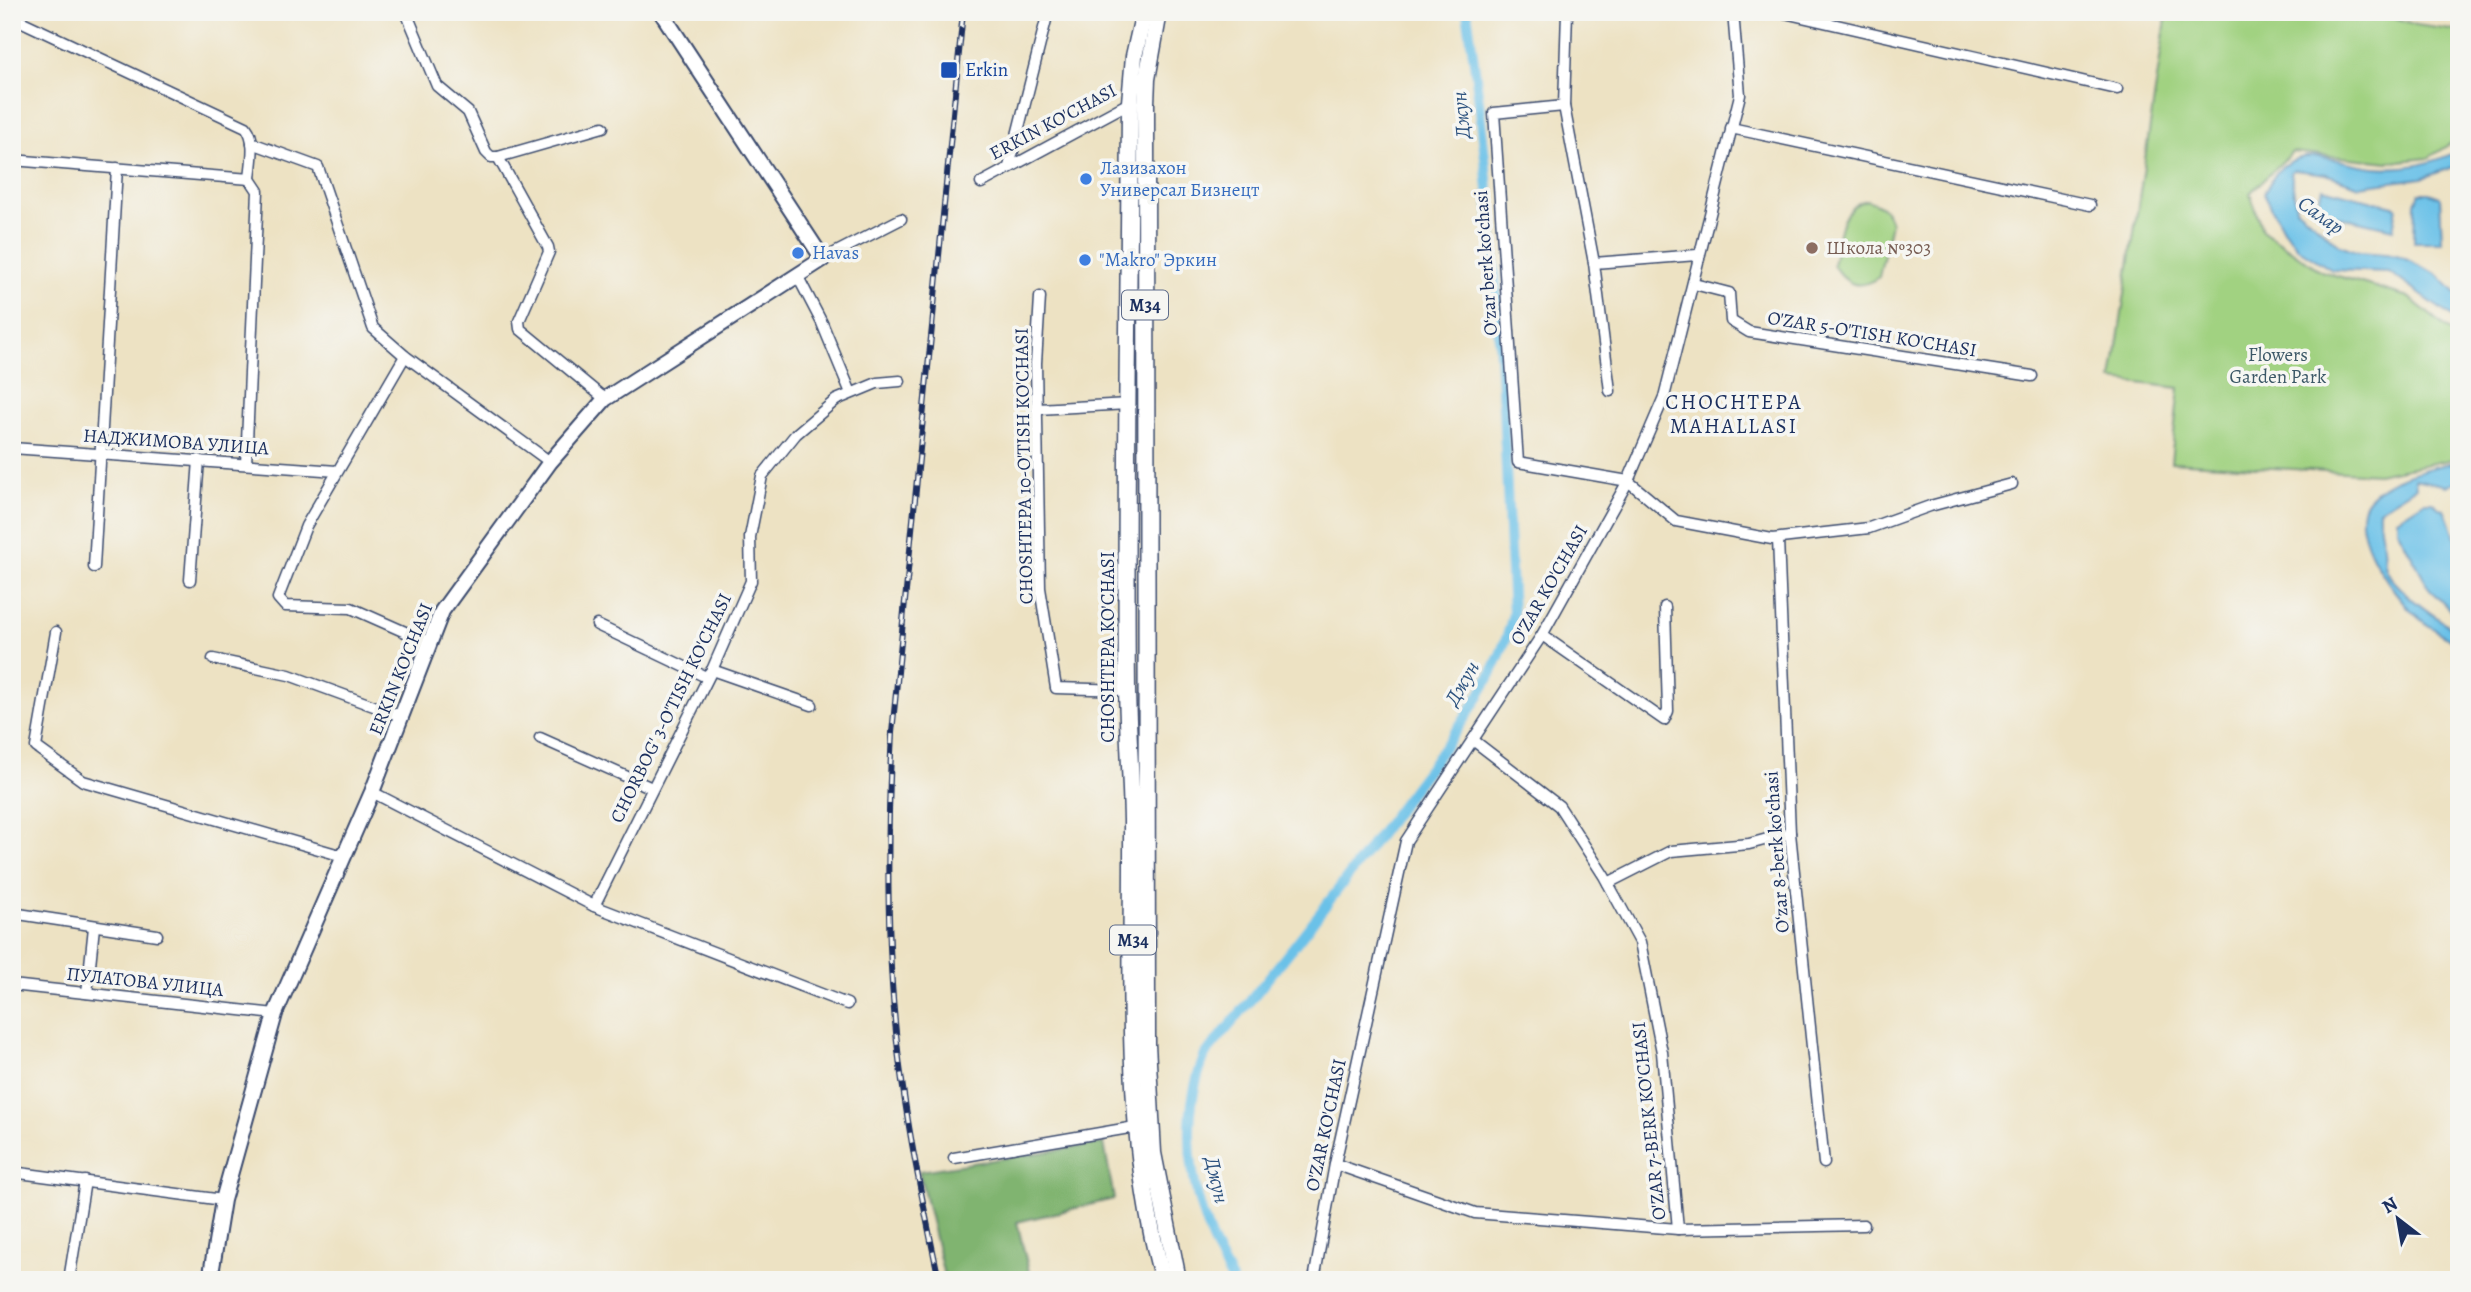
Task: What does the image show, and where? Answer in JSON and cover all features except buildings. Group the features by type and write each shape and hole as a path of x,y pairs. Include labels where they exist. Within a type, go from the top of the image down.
{"main road":[{"path":"661,12 823,258"},
{"name":"CHOSHTEPA KO'CHASI","path":"1144,12 1134,56 1138,103 1136,598 1127,690 1132,816 1135,1127 1144,1195 1163,1280"},
{"name":"CHOSHTEPA KO'CHASI","path":"1159,12 1147,79 1138,103 1128,404 1136,598 1148,1098 1159,1191 1178,1280"},
{"name":"ERKIN KO'CHASI","path":"210,1280 223,1200 275,1014 372,792 442,611 550,462 605,399 823,258"}],"street":[{"path":"406,12 436,86 467,112 491,157 603,127"},
{"path":"1009,167 1048,12"},
{"path":"1567,12 1563,106 1594,263 1611,391"},
{"name":"O'ZAR KO'CHASI","path":"1314,1280 1335,1164 1406,841 1542,635 1628,481 1664,397 1740,95 1733,12"},
{"path":"1780,12 2117,89"},
{"path":"12,17 246,127 252,143 250,180 258,191 246,464"},
{"name":"ERKIN KO'CHASI","path":"981,183 1138,103"},
{"name":"Oʻzar berk koʻchasi","path":"1563,106 1494,113 1518,462 1628,481"},
{"path":"1731,128 2090,205"},
{"path":"252,143 318,167 373,328 405,356 550,462"},
{"path":"498,157 550,252 518,325 605,399"},
{"path":"12,160 250,180"},
{"path":"94,567 117,168"},
{"name":"ERKIN KO'CHASI","path":"823,258 901,219"},
{"path":"1594,263 1698,255"},
{"path":"797,275 822,323 851,393"},
{"name":"O'ZAR 5-O'TISH KO'CHASI","path":"1694,284 1729,293 1731,321 1749,332 2032,376"},
{"name":"CHOSHTEPA 10-O'TISH KO'CHASI","path":"1041,297 1038,409 1040,588 1056,688 1127,690"},
{"path":"405,356 306,526 278,594 279,601 285,606 351,608 430,643"},
{"name":"CHORBOG' 3-O'TISH KO'CHASI","path":"594,906 712,670 751,581 750,537 762,476 815,415 851,393 877,383 900,381"},
{"path":"1038,409 1128,404"},
{"name":"НАДЖИМОВА УЛИЦА","path":"12,448 337,471"},
{"path":"190,580 200,460"},
{"path":"1628,481 1675,522 1778,539 1869,528 1930,506 2012,484"},
{"name":"Oʻzar 8-berk koʻchasi","path":"1778,539 1790,833 1824,1163"},
{"path":"1542,635 1664,720 1668,711 1665,607"},
{"path":"597,625 706,677 712,670 811,705"},
{"path":"55,632 36,747 83,781 344,856"},
{"path":"213,659 289,675 401,716"},
{"path":"540,738 652,788"},
{"name":"O'ZAR 7-BERK KO'CHASI","path":"1473,740 1559,806 1608,883 1640,942 1662,1052 1678,1229"},
{"path":"372,792 594,906 847,1004"},
{"path":"1608,883 1671,851 1749,844 1790,833"},
{"path":"12,913 94,927 158,934"},
{"path":"87,993 94,927"},
{"name":"ПУЛАТОВА УЛИЦА","path":"12,985 275,1014"},
{"path":"954,1158 1135,1127"},
{"path":"1335,1164 1475,1213 1678,1229 1864,1225"},
{"path":"12,1172 223,1200"},
{"path":"69,1280 85,1181"}],"green space":[{"name":"Flowers Garden Park","path":"2167,12 2378,12 2416,25 2459,31 2459,138 2428,158 2389,162 2292,152 2250,193 2262,230 2321,271 2408,297 2459,338 2459,458 2377,474 2171,462 2179,388 2112,380"},
{"path":"1866,200 1882,208 1891,223 1879,277 1859,285 1848,281 1833,265 1844,217 1849,210"},
{"path":"1104,1143 1114,1199 1017,1222 1031,1280 945,1280 919,1171"}],"water":[{"name":"Салар","path":"2459,150 2459,165 2422,178 2359,186 2326,174 2294,170 2291,172 2296,208 2340,245 2359,252 2397,255 2437,274 2459,296 2459,322 2389,272 2332,270 2299,249 2283,229 2264,193 2283,166 2305,157 2396,168 2429,162"},
{"path":"2322,188 2397,207 2393,229 2316,211"},
{"path":"2419,193 2440,197 2442,242 2414,242 2415,203"},
{"path":"2459,461 2459,480 2447,486 2415,479 2416,487 2379,510 2379,515 2388,574 2405,593 2459,634 2459,647 2413,613 2388,583 2368,546 2363,528 2363,511 2369,498 2399,478"},
{"path":"2424,502 2432,502 2445,509 2459,546 2459,614 2456,616 2431,591 2397,529 2397,519"}],"waterway":[{"name":"Джун","path":"1232,1280 1207,1227 1193,1170 1191,1112 1205,1055 1334,895 1456,732 1496,663 1513,613 1492,237 1467,12"}],"railway":[{"path":"939,1280 913,1151 898,1054 890,949 888,841 892,733 963,12"}],"place":[{"name":"Erkin","path":"949,70"},
{"name":"Лазизахон Универсал Бизнецт","path":"1086,179"},
{"name":"Школа №303","path":"1812,248"},
{"name":"Havas","path":"798,253"},
{"name":"\"Makro\" Эркин","path":"1085,260"}],"district":[{"name":"CHOCHTEPA MAHALLASI","path":"1734,414"}]}
